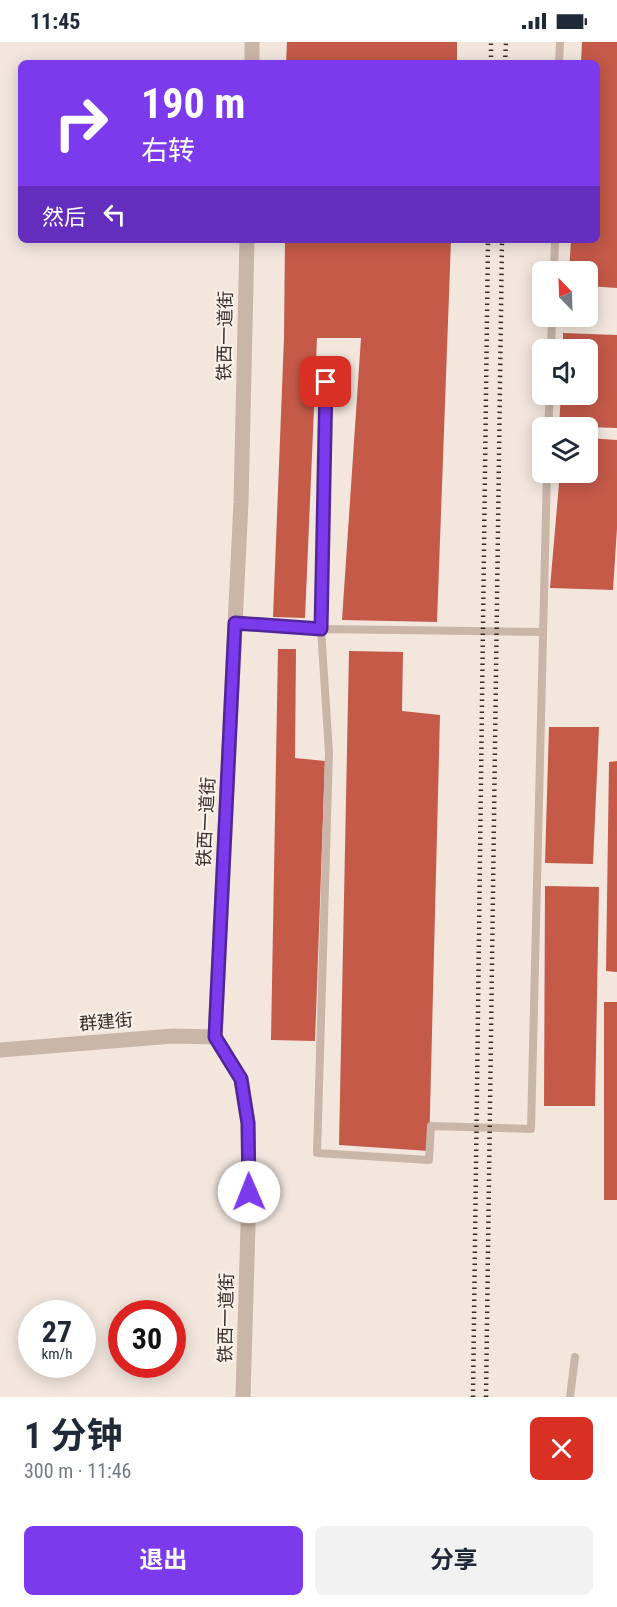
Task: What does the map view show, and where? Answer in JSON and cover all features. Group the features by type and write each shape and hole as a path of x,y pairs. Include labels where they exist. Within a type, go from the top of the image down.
{"street":[{"path":"252,42 252,60"},
{"name":"铁西一道街","path":"243,1397 249,1192 248,1123 241,1079 215,1037 241,502 247,243"},
{"name":"群建街","path":"0,1050 173,1036 215,1037"}],"lane":[{"path":"559,60 560,42"},
{"path":"554,261 555,243"},
{"path":"326,360 321,629 329,752 317,1153 429,1160 431,1126 531,1129 547,483"},
{"path":"235,623 321,629 542,632"},
{"path":"570,1397 575,1357"}],"building":[{"path":"287,42 457,42 457,60 286,60"},
{"path":"582,42 617,42 617,288 598,287 598,261 570,261 571,243 600,243 600,60 581,60"},
{"path":"285,243 451,243 437,622 342,620 361,338 317,338 305,618 273,617 284,338"},
{"path":"563,333 617,335 617,428 598,427 598,417 560,417 560,405 598,405 598,339 563,339"},
{"path":"598,439 617,440 617,528 613,590 550,588 559,483 598,483"},
{"path":"278,649 296,649 295,758 325,761 315,1041 271,1040"},
{"path":"349,651 403,652 402,711 440,715 429,1151 339,1145"},
{"path":"549,727 599,727 593,864 545,863"},
{"path":"617,761 617,972 606,971 609,762"},
{"path":"545,886 599,887 595,1106 544,1106"},
{"path":"604,1002 617,1002 617,1200 604,1200"}],"railway":[{"path":"491,42 491,60"},
{"path":"505,60 506,42"},
{"path":"473,1397 488,243"},
{"path":"486,1397 502,243"}],"route":[{"path":"249,1192 248,1123 241,1079 215,1037 235,623 321,629 326,382"}]}
